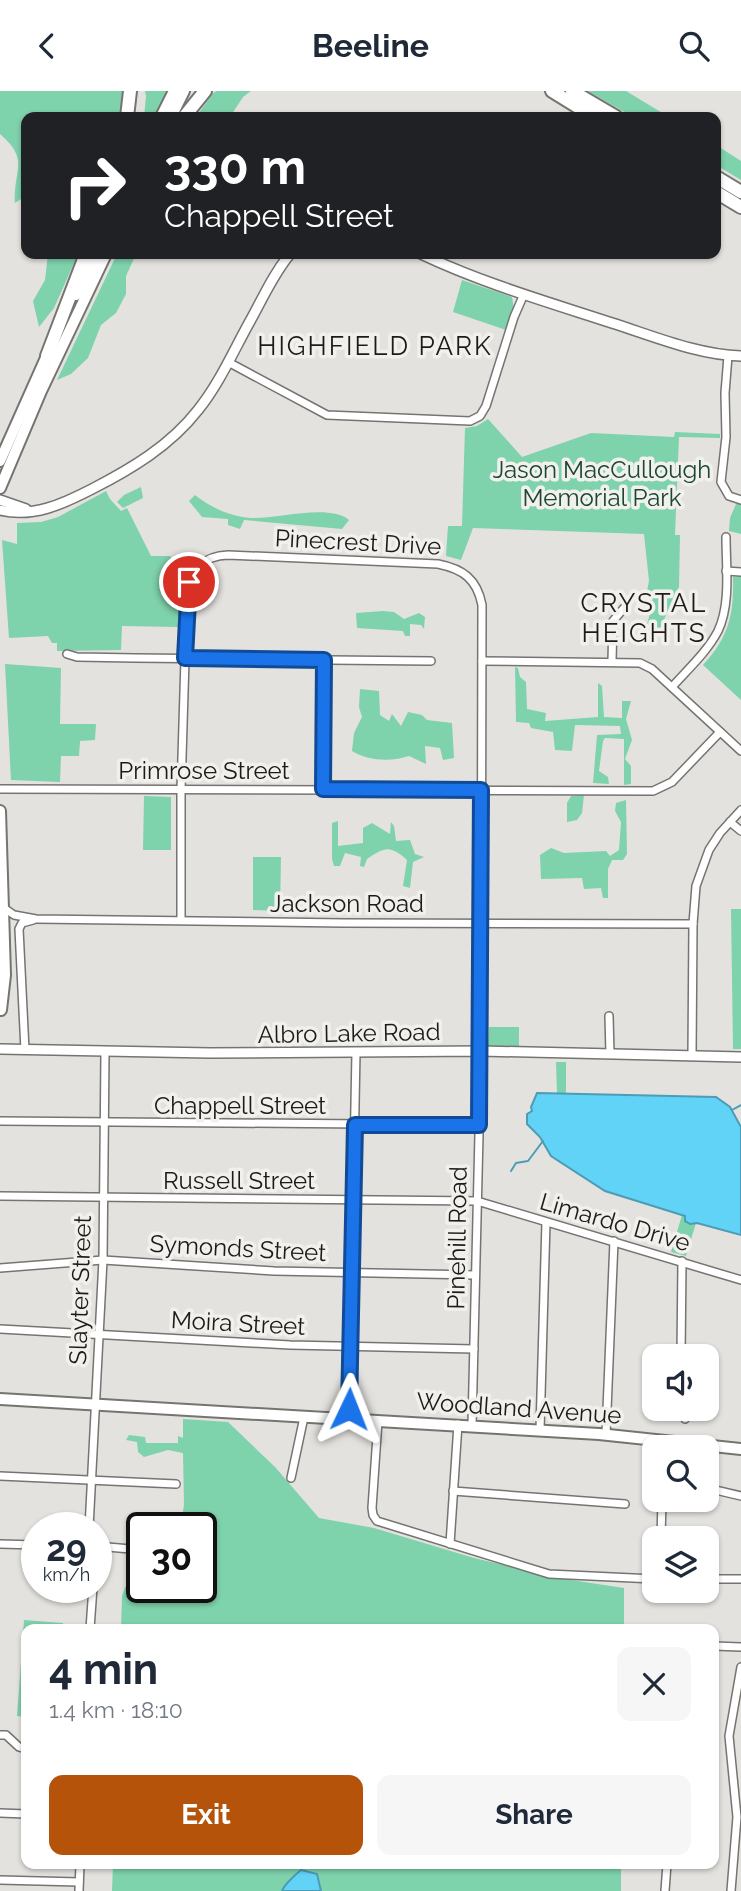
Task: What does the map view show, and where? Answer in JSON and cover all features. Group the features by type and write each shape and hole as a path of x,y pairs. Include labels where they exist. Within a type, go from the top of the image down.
{"highway":[{"path":"128,112 130,91"},
{"path":"188,112 205,91"},
{"path":"542,91 561,93 605,112"},
{"path":"561,93 587,112"},
{"path":"721,180 741,192"},
{"path":"721,195 741,207"},
{"path":"47,356 84,259"}],"main road":[{"path":"164,112 174,91"},
{"path":"174,112 184,91"},
{"path":"0,461 94,259"},
{"path":"0,488 36,403 104,259"},
{"path":"0,811 5,975 0,1022"},
{"path":"0,996 1,1010"},
{"name":"Woodland Avenue","path":"3,1401 458,1424 606,1434 741,1449"}],"street":[{"path":"0,510 34,511 60,506 127,470 162,447 198,411 287,259"},
{"path":"432,259 459,272 629,328 727,356 741,356"},
{"path":"228,362 327,415 470,421 480,416 486,406 524,294"},
{"path":"727,356 726,437 721,482 729,496 741,500"},
{"path":"0,501 34,511"},
{"path":"672,687 703,653 719,629 725,604 726,537"},
{"name":"Pinecrest Drive","path":"181,920 181,790 189,582 206,560 216,555 228,555 426,563 455,568 464,572 479,592 482,605 481,1051"},
{"path":"726,571 741,572"},
{"path":"612,661 613,621 624,608"},
{"path":"67,654 77,657 430,661"},
{"path":"323,789 324,660"},
{"path":"482,661 640,663 652,669 741,751"},
{"name":"Primrose Street","path":"0,789 657,791 672,782 720,732"},
{"path":"692,1055 695,895 709,850 741,810"},
{"path":"730,822 741,831"},
{"name":"Jackson Road","path":"4,908 14,915 36,919 693,924"},
{"path":"25,1050 19,929 22,923 36,919"},
{"path":"609,1016 610,1054"},
{"name":"Albro Lake Road","path":"0,1049 298,1054 481,1051 741,1057"},
{"name":"Pinehill Road","path":"472,1425 481,1051"},
{"name":"Slayter Street","path":"90,1512 103,1260 105,1052"},
{"path":"349,1419 356,1052"},
{"name":"Chappell Street","path":"0,1121 479,1125"},
{"name":"Russell Street","path":"0,1196 477,1201"},
{"name":"Limardo Drive","path":"477,1201 741,1280"},
{"path":"540,1430 546,1222"},
{"path":"606,1434 614,1241"},
{"name":"Symonds Street","path":"0,1268 103,1260 274,1271 475,1275"},
{"path":"681,1344 682,1261"},
{"name":"Moira Street","path":"0,1329 351,1347 474,1349"},
{"path":"291,1478 304,1417"},
{"path":"379,1421 373,1515 379,1522 550,1574 642,1578"},
{"path":"450,1544 458,1424"},
{"path":"0,1476 176,1484"},
{"path":"453,1491 625,1504"},
{"path":"719,1491 741,1496"},
{"path":"0,1544 21,1545"},
{"path":"719,1579 741,1579"},
{"path":"90,1624 92,1603"},
{"path":"719,1646 741,1647"},
{"path":"731,1891 737,1817 729,1736 741,1667"},
{"path":"0,1735 6,1735 21,1748"},
{"path":"0,1813 21,1814"},
{"path":"79,1891 80,1869"},
{"path":"665,1891 667,1869"},
{"path":"0,1879 79,1882"}],"green space":[{"path":"0,91 124,91 121,112 21,112 21,199 15,203 18,159 0,134"},
{"path":"145,91 168,91 158,112 144,112"},
{"path":"251,91 243,97 233,112 200,112 213,93"},
{"path":"588,91 626,91 661,112 624,112"},
{"path":"721,148 741,161 741,180 721,168"},
{"path":"47,259 76,259 54,308 39,327 33,301 45,280"},
{"path":"115,259 134,259 126,276 126,294 116,313 101,325 88,358 71,374 57,380"},
{"path":"462,280 512,297 514,310 506,330 453,312"},
{"name":"Jason MacCullough Memorial Park","path":"488,419 522,457 591,433 674,437 675,432 720,434 720,438 679,437 675,535 680,535 679,587 656,637 646,628 652,606 645,601 649,581 644,534 473,528 461,560 446,556 448,526 462,526 465,428 477,426"},
{"path":"141,487 143,498 123,508 117,502 124,495"},
{"path":"106,491 121,511 127,508 151,556 170,556 181,570 185,571 180,589 179,627 122,626 121,650 57,651 57,643 52,643 48,636 9,638 2,540 17,544 17,523 41,522 58,517"},
{"path":"195,495 221,511 243,517 262,518 316,512 340,515 349,520 342,529 244,520 240,529 228,525 228,519 202,517 189,501"},
{"path":"736,504 741,504 741,534 729,531 730,518"},
{"path":"733,577 741,577 741,700 703,665 719,645 728,624"},
{"path":"394,612 404,619 419,613 425,617 424,629 421,625 410,624 410,636 405,636 403,631 357,628 356,613"},
{"path":"5,664 61,668 60,724 96,724 95,740 80,741 79,756 61,756 60,782 11,780"},
{"path":"515,667 526,682 527,709 546,713 545,721 598,717 598,683 602,686 604,717 622,718 622,701 631,701 626,719 632,740 625,759 631,766 631,784 624,785 624,739 605,738 599,771 608,777 609,784 593,783 597,735 621,734 620,726 575,725 572,751 555,750 553,732 531,728 529,723 516,722"},
{"path":"360,689 379,691 380,715 389,721 392,714 401,726 408,712 422,715 427,720 452,723 454,758 443,760 440,748 425,746 426,764 409,756 380,759 365,757 352,751 354,733 362,717 359,707"},
{"path":"584,795 582,813 577,820 567,822 567,803 571,796"},
{"path":"144,796 171,797 171,850 143,850"},
{"path":"626,800 627,854 623,860 612,860 608,869 608,898 603,898 601,888 584,889 582,878 541,879 540,855 551,848 564,853 606,851 610,856 619,850 621,822 615,811 616,803"},
{"path":"338,821 338,846 363,843 363,828 372,823 390,834 391,822 396,841 410,840 415,854 424,857 413,862 410,888 403,886 407,860 392,850 383,850 373,855 367,859 364,867 360,866 361,857 345,853 340,866 334,866 332,823"},
{"path":"253,857 281,857 280,911 253,910"},
{"path":"731,909 741,909 741,1049 733,1049"},
{"path":"489,1027 519,1027 519,1046 488,1046"},
{"path":"556,1062 566,1062 566,1093 557,1093"},
{"path":"682,1215 690,1224 696,1223 686,1256 671,1252"},
{"path":"183,1419 228,1422 275,1467 319,1518 374,1528 474,1558 558,1578 624,1588 624,1624 121,1624 125,1587 126,1603 217,1603 217,1512 183,1512 183,1453 168,1450 144,1457 138,1452 137,1442 126,1440 129,1435 145,1437 146,1443 178,1443 178,1436 183,1438"},
{"path":"24,1620 63,1623 63,1624 24,1624"},
{"path":"21,1661 21,1716 17,1716"},
{"path":"113,1869 621,1869 621,1891 112,1891"}],"water":[{"path":"537,1093 716,1097 730,1107 741,1127 741,1235 697,1223 690,1224 685,1221 685,1216 605,1191 551,1156 540,1137 527,1124 527,1114 532,1111"},
{"path":"301,1870 317,1874 321,1891 282,1891"}],"waterway":[{"path":"732,1110 741,1105"},
{"path":"511,1171 516,1163 528,1161 543,1141"}],"district":[{"name":"HIGHFIELD PARK","path":"375,346"},
{"name":"CRYSTAL HEIGHTS","path":"644,618"}],"route":[{"path":"189,582 185,658 324,660 323,789 481,790 479,1125 355,1125 349,1409"}]}
